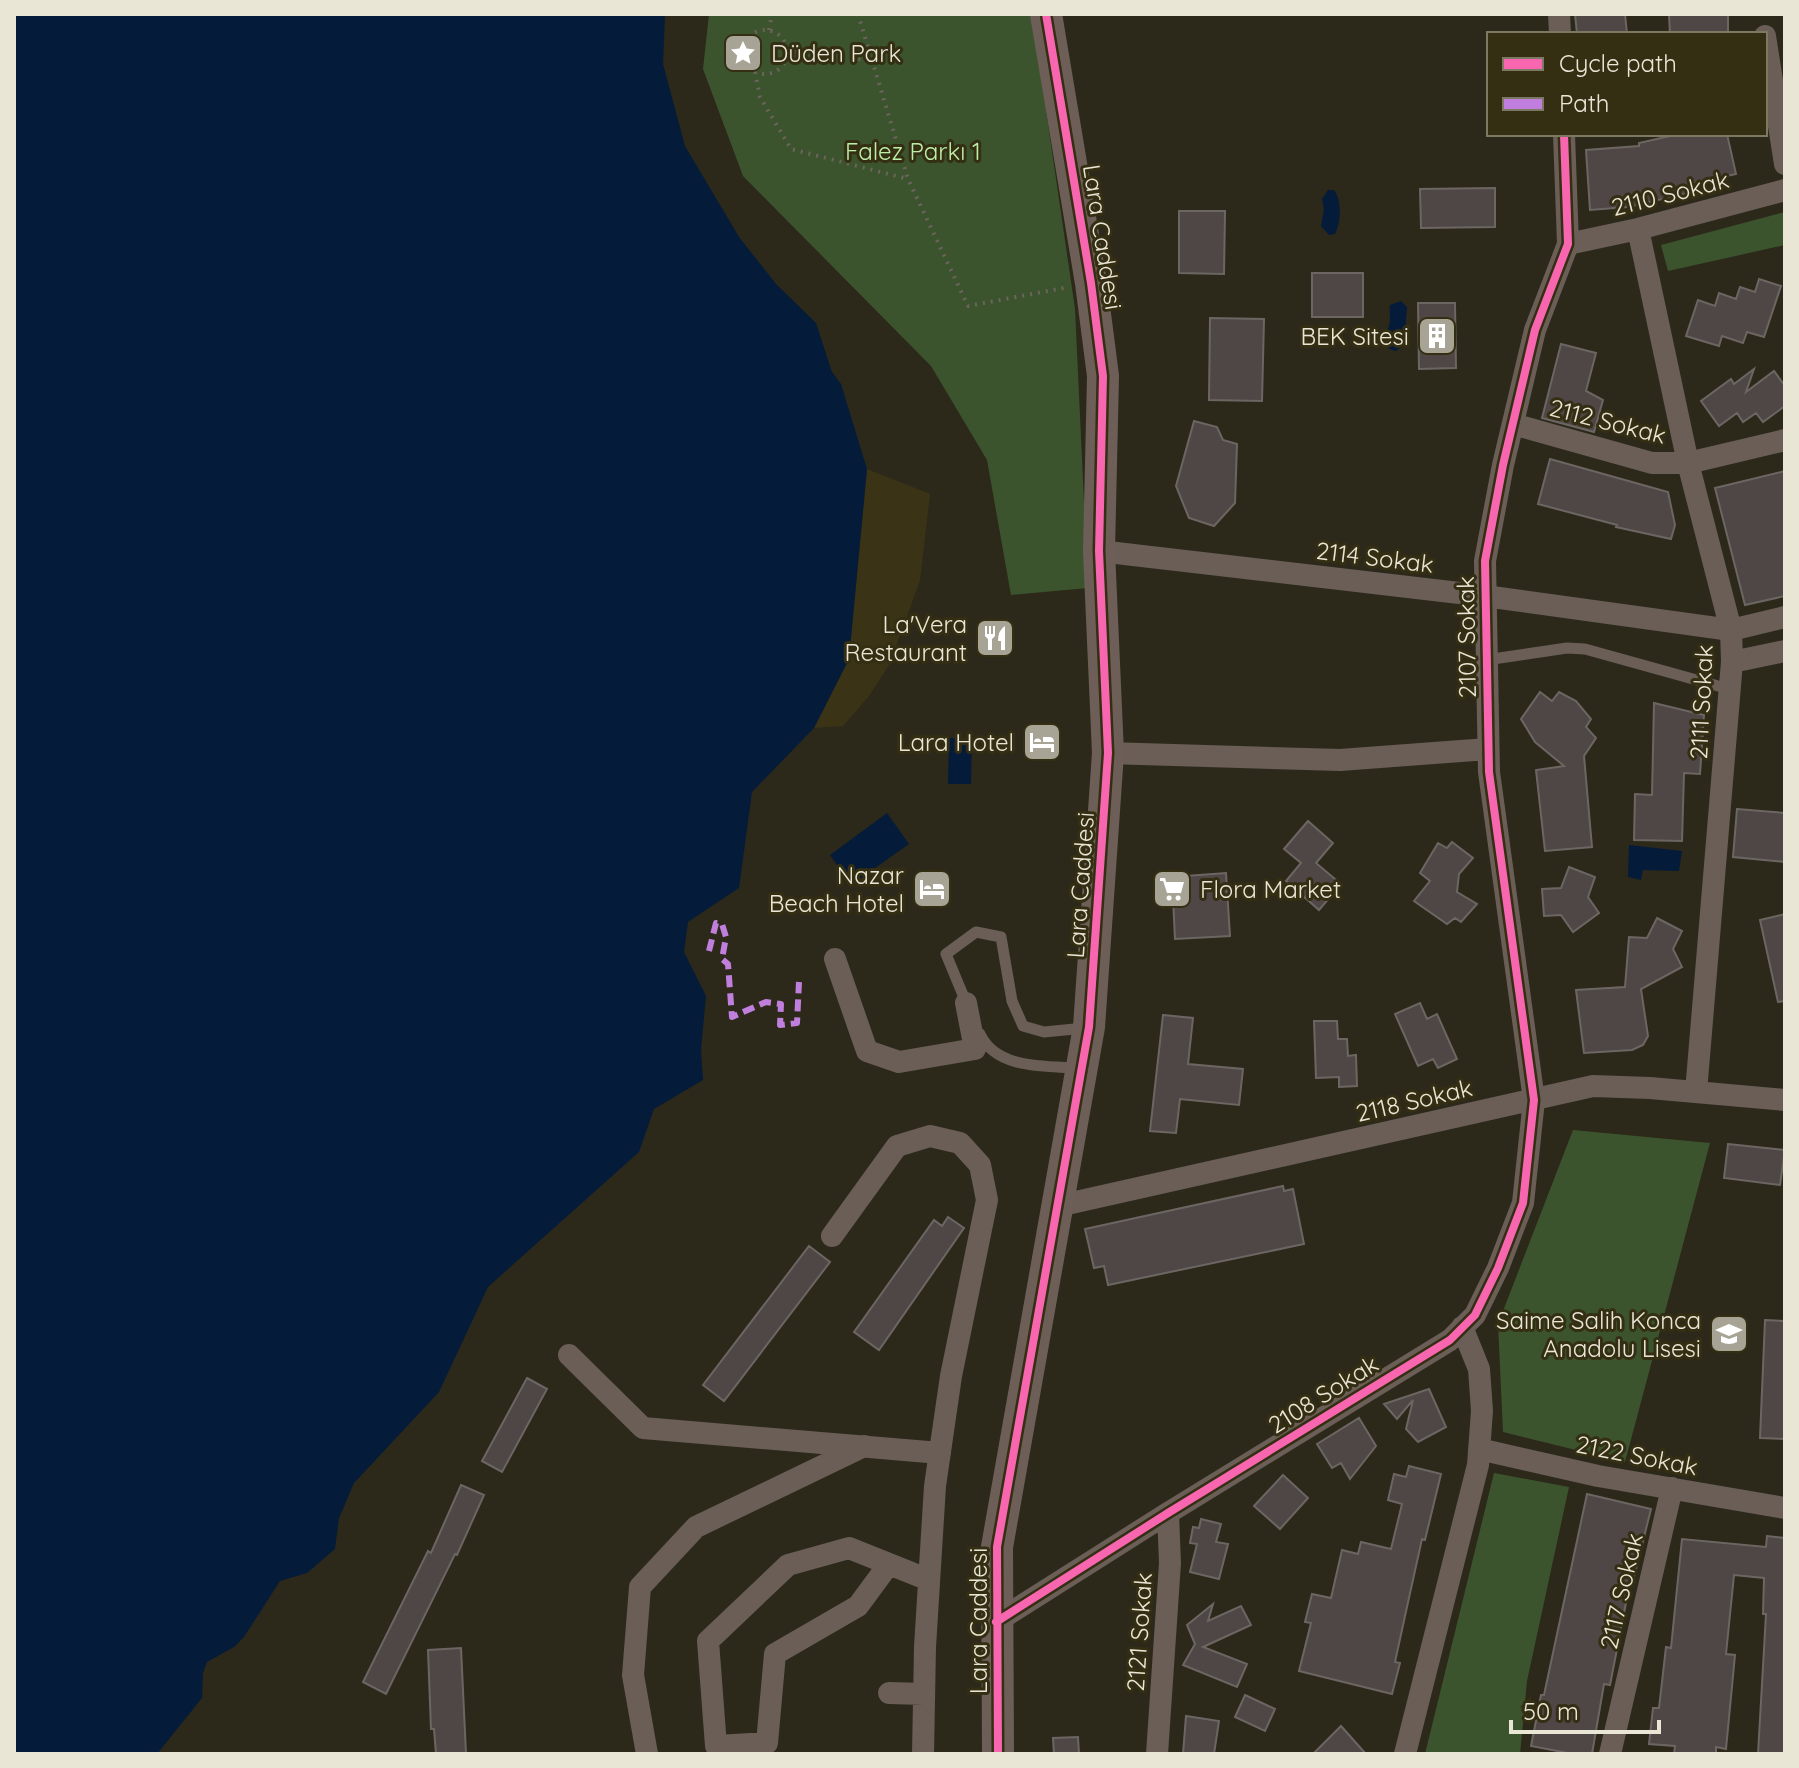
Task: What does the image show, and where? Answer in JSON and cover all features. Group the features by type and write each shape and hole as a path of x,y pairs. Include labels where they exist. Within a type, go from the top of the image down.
{"street":[{"name":"Lara Caddesi","path":"998,1754 997,1547 1089,1027 1108,753 1099,551 1103,376 1091,283 1046,14"},
{"path":"1767,48 1785,164"},
{"name":"2107 Sokak","path":"1534,1100 1489,772 1485,561 1535,330 1568,244 1564,136"},
{"name":"2110 Sokak","path":"1568,244 1785,190"},
{"name":"2111 Sokak","path":"1638,229 1688,463 1731,630 1732,662 1696,1092"},
{"name":"2112 Sokak","path":"1513,424 1652,463 1688,463 1785,440"},
{"name":"2114 Sokak","path":"1099,551 1485,596 1731,630 1785,617"},
{"path":"1732,662 1785,651"},
{"path":"1108,753 1340,760 1488,749"},
{"path":"835,959 867,1051 899,1062 975,1049 966,1003"},
{"name":"2118 Sokak","path":"1058,1206 1593,1086 1785,1100"},
{"name":"2108 Sokak","path":"996,1622 1450,1340 1475,1315 1498,1268 1523,1203 1534,1100"},
{"path":"832,1236 897,1146 930,1136 960,1143 980,1165 987,1200 951,1376 935,1486 923,1754"},
{"path":"1405,1754 1475,1479 1482,1411 1479,1369 1462,1327"},
{"path":"569,1355 643,1428 940,1453"},
{"path":"647,1754 633,1675 640,1587 696,1527 864,1446"},
{"name":"2122 Sokak","path":"1479,1449 1598,1476 1785,1508"},
{"name":"2117 Sokak","path":"1610,1754 1672,1488"},
{"name":"2121 Sokak","path":"1157,1754 1170,1563 1168,1513"},
{"path":"889,1564 858,1606 775,1654 767,1743 716,1746 708,1641 788,1565 849,1548 889,1564 929,1580"},
{"path":"889,1693 924,1694"}],"lane":[{"path":"1486,660 1567,648 1585,649 1729,689"},
{"path":"1083,1068 1018,1063 987,1048 946,954 976,932 1001,937 1012,1001 1023,1026 1044,1032 1089,1027"}],"path":[{"path":"769,30 772,14"},
{"path":"858,14 908,179 968,306 1091,283"},
{"path":"755,72 766,74 777,70 784,62 787,50 783,40 769,30 758,31 745,42 744,59 755,72 760,97 791,149 908,179"},
{"path":"787,50 873,61"}],"green space":[{"name":"Falez Parkı 1","path":"709,14 1032,14 1075,309 1088,588 1011,595 987,460 931,366 743,176 703,69"},
{"path":"1785,212 1785,245 1668,271 1661,245"},
{"path":"1573,1130 1710,1143 1625,1462 1503,1432 1498,1324"},
{"path":"1494,1473 1569,1487 1527,1681 1520,1754 1425,1754"}],"sand":[{"path":"867,469 930,494 920,580 889,665 869,696 843,726 814,728 849,659"}],"water":[{"path":"14,14 665,14 663,64 685,146 739,237 776,284 816,323 832,372 841,384 867,469 849,659 814,728 752,792 739,888 688,922 684,952 706,996 701,1050 703,1080 654,1109 639,1152 488,1287 439,1392 354,1483 339,1518 335,1549 307,1573 280,1581 244,1637 234,1647 207,1662 203,1673 202,1698 157,1754 14,1754"},
{"path":"1328,190 1334,190 1337,194 1340,212 1335,234 1329,235 1321,226 1322,199"},
{"path":"1401,301 1407,307 1404,345 1396,351 1385,345 1384,339 1390,324 1390,305"},
{"path":"949,738 972,738 971,784 948,784"},
{"path":"887,813 909,844 851,885 830,855"},
{"path":"1629,845 1682,851 1679,871 1643,870 1641,880 1628,877"}],"building":[{"path":"1575,14 1625,14 1627,32 1577,32"},
{"path":"1669,14 1728,14 1728,32 1670,32"},
{"path":"1670,136 1727,136 1736,174 1686,185 1688,193 1628,207 1590,210 1586,150 1639,146 1639,143"},
{"path":"1495,188 1495,227 1421,228 1420,189"},
{"path":"1179,211 1225,211 1224,274 1179,273"},
{"path":"1312,273 1363,273 1363,317 1312,317"},
{"path":"1759,279 1781,286 1764,337 1747,332 1743,343 1722,336 1719,346 1686,336 1698,300 1715,306 1719,293 1736,299 1740,287 1755,292"},
{"name":"BEK Sitesi","path":"1418,303 1455,303 1456,368 1419,369"},
{"path":"1210,318 1264,319 1262,401 1209,400"},
{"path":"1561,344 1596,353 1586,391 1603,400 1594,432 1542,418"},
{"path":"1754,369 1746,392 1774,371 1785,386 1785,406 1763,422 1756,413 1743,422 1737,413 1719,426 1701,401 1731,379 1734,384"},
{"path":"1194,421 1217,427 1223,440 1237,444 1235,503 1214,526 1189,518 1176,486"},
{"path":"1550,459 1668,492 1675,525 1671,539 1538,504"},
{"path":"1785,471 1785,596 1745,605 1715,488"},
{"path":"1540,692 1552,701 1559,692 1576,701 1591,719 1586,727 1596,738 1584,756 1592,847 1545,851 1536,770 1564,766 1535,742 1521,719"},
{"path":"1654,703 1704,715 1700,774 1684,773 1682,841 1634,840 1635,794 1652,795"},
{"path":"1737,809 1785,813 1785,862 1733,857"},
{"path":"1308,821 1333,843 1316,863 1341,884 1319,910 1286,881 1301,863 1284,849"},
{"path":"1452,842 1473,858 1459,874 1457,892 1477,904 1461,922 1455,918 1447,924 1414,901 1430,881 1420,873 1438,843 1447,848"},
{"path":"1569,867 1595,877 1588,897 1599,913 1573,932 1561,915 1544,916 1542,889 1561,888"},
{"path":"1226,873 1230,936 1175,939 1172,877"},
{"path":"1785,914 1785,1001 1778,1002 1760,920"},
{"path":"1657,918 1682,931 1673,949 1682,967 1641,989 1648,1036 1643,1045 1632,1050 1584,1053 1576,990 1625,987 1629,937 1647,938"},
{"path":"1420,1003 1427,1019 1437,1014 1457,1059 1438,1068 1433,1059 1418,1066 1395,1014"},
{"path":"1163,1015 1193,1018 1188,1064 1243,1069 1239,1105 1180,1099 1176,1133 1150,1131"},
{"path":"1314,1021 1337,1021 1338,1039 1347,1039 1348,1056 1356,1055 1357,1086 1339,1087 1339,1077 1316,1078"},
{"path":"1728,1144 1785,1150 1780,1185 1724,1178"},
{"path":"1283,1186 1284,1191 1293,1189 1304,1244 1108,1285 1104,1266 1094,1268 1085,1229"},
{"path":"948,1217 964,1228 879,1350 854,1332 934,1220 942,1226"},
{"path":"809,1246 830,1262 724,1401 703,1385"},
{"path":"1765,1320 1785,1321 1785,1439 1760,1438"},
{"path":"527,1378 547,1389 502,1472 482,1461"},
{"path":"1429,1389 1446,1427 1418,1442 1406,1429 1413,1400 1397,1419 1384,1404"},
{"path":"1359,1418 1376,1446 1350,1479 1341,1463 1332,1468 1317,1444"},
{"path":"1409,1466 1441,1474 1425,1540 1422,1539 1395,1662 1400,1663 1392,1694 1299,1671 1311,1623 1305,1622 1312,1594 1331,1598 1342,1550 1358,1554 1361,1542 1391,1549 1402,1504 1388,1500 1394,1474 1406,1477"},
{"path":"1283,1475 1308,1498 1280,1529 1254,1506"},
{"path":"461,1485 484,1495 386,1694 363,1682 428,1551 431,1553"},
{"path":"1587,1494 1651,1509 1634,1577 1631,1577 1610,1685 1604,1684 1592,1754 1573,1754 1531,1746"},
{"path":"1201,1519 1221,1524 1216,1542 1228,1544 1219,1579 1190,1572 1197,1544 1190,1543 1193,1527 1199,1528"},
{"path":"1767,1536 1785,1538 1785,1754 1758,1754 1766,1614 1763,1614 1764,1578 1734,1575 1726,1654 1735,1655 1726,1749 1716,1747 1716,1754 1674,1754 1675,1746 1649,1744 1653,1708 1659,1708 1666,1647 1671,1648 1682,1539 1766,1547"},
{"path":"1213,1604 1208,1621 1241,1606 1251,1625 1203,1647 1247,1664 1237,1687 1183,1665 1195,1644 1187,1625"},
{"path":"461,1648 466,1754 436,1754 434,1729 431,1729 428,1650"},
{"path":"1245,1695 1275,1709 1265,1731 1235,1717"},
{"path":"1186,1716 1219,1721 1214,1754 1183,1754"},
{"path":"1341,1726 1366,1754 1313,1754"},
{"path":"1078,1737 1079,1754 1054,1754 1053,1738"}],"marked path":[{"path":"709,951 716,923 722,924 726,937 722,959 728,964 732,1017 766,1002 781,1004 780,1025 797,1023 799,982"}],"cycle path":[{"path":"998,1754 997,1547 1089,1027 1108,753 1099,551 1103,376 1091,283 1046,14"},
{"path":"996,1622 1450,1340 1475,1315 1498,1268 1523,1203 1534,1100 1489,772 1485,561 1503,465 1535,330 1568,244 1564,136"}],"place":[{"name":"Düden Park","path":"743,53"},
{"name":"BEK Sitesi","path":"1437,336"},
{"name":"La'Vera Restaurant","path":"995,638"},
{"name":"Lara Hotel","path":"1042,742"},
{"name":"Nazar Beach Hotel","path":"932,889"},
{"name":"Flora Market","path":"1172,889"},
{"name":"Saime Salih Konca Anadolu Lisesi","path":"1729,1334"}]}
